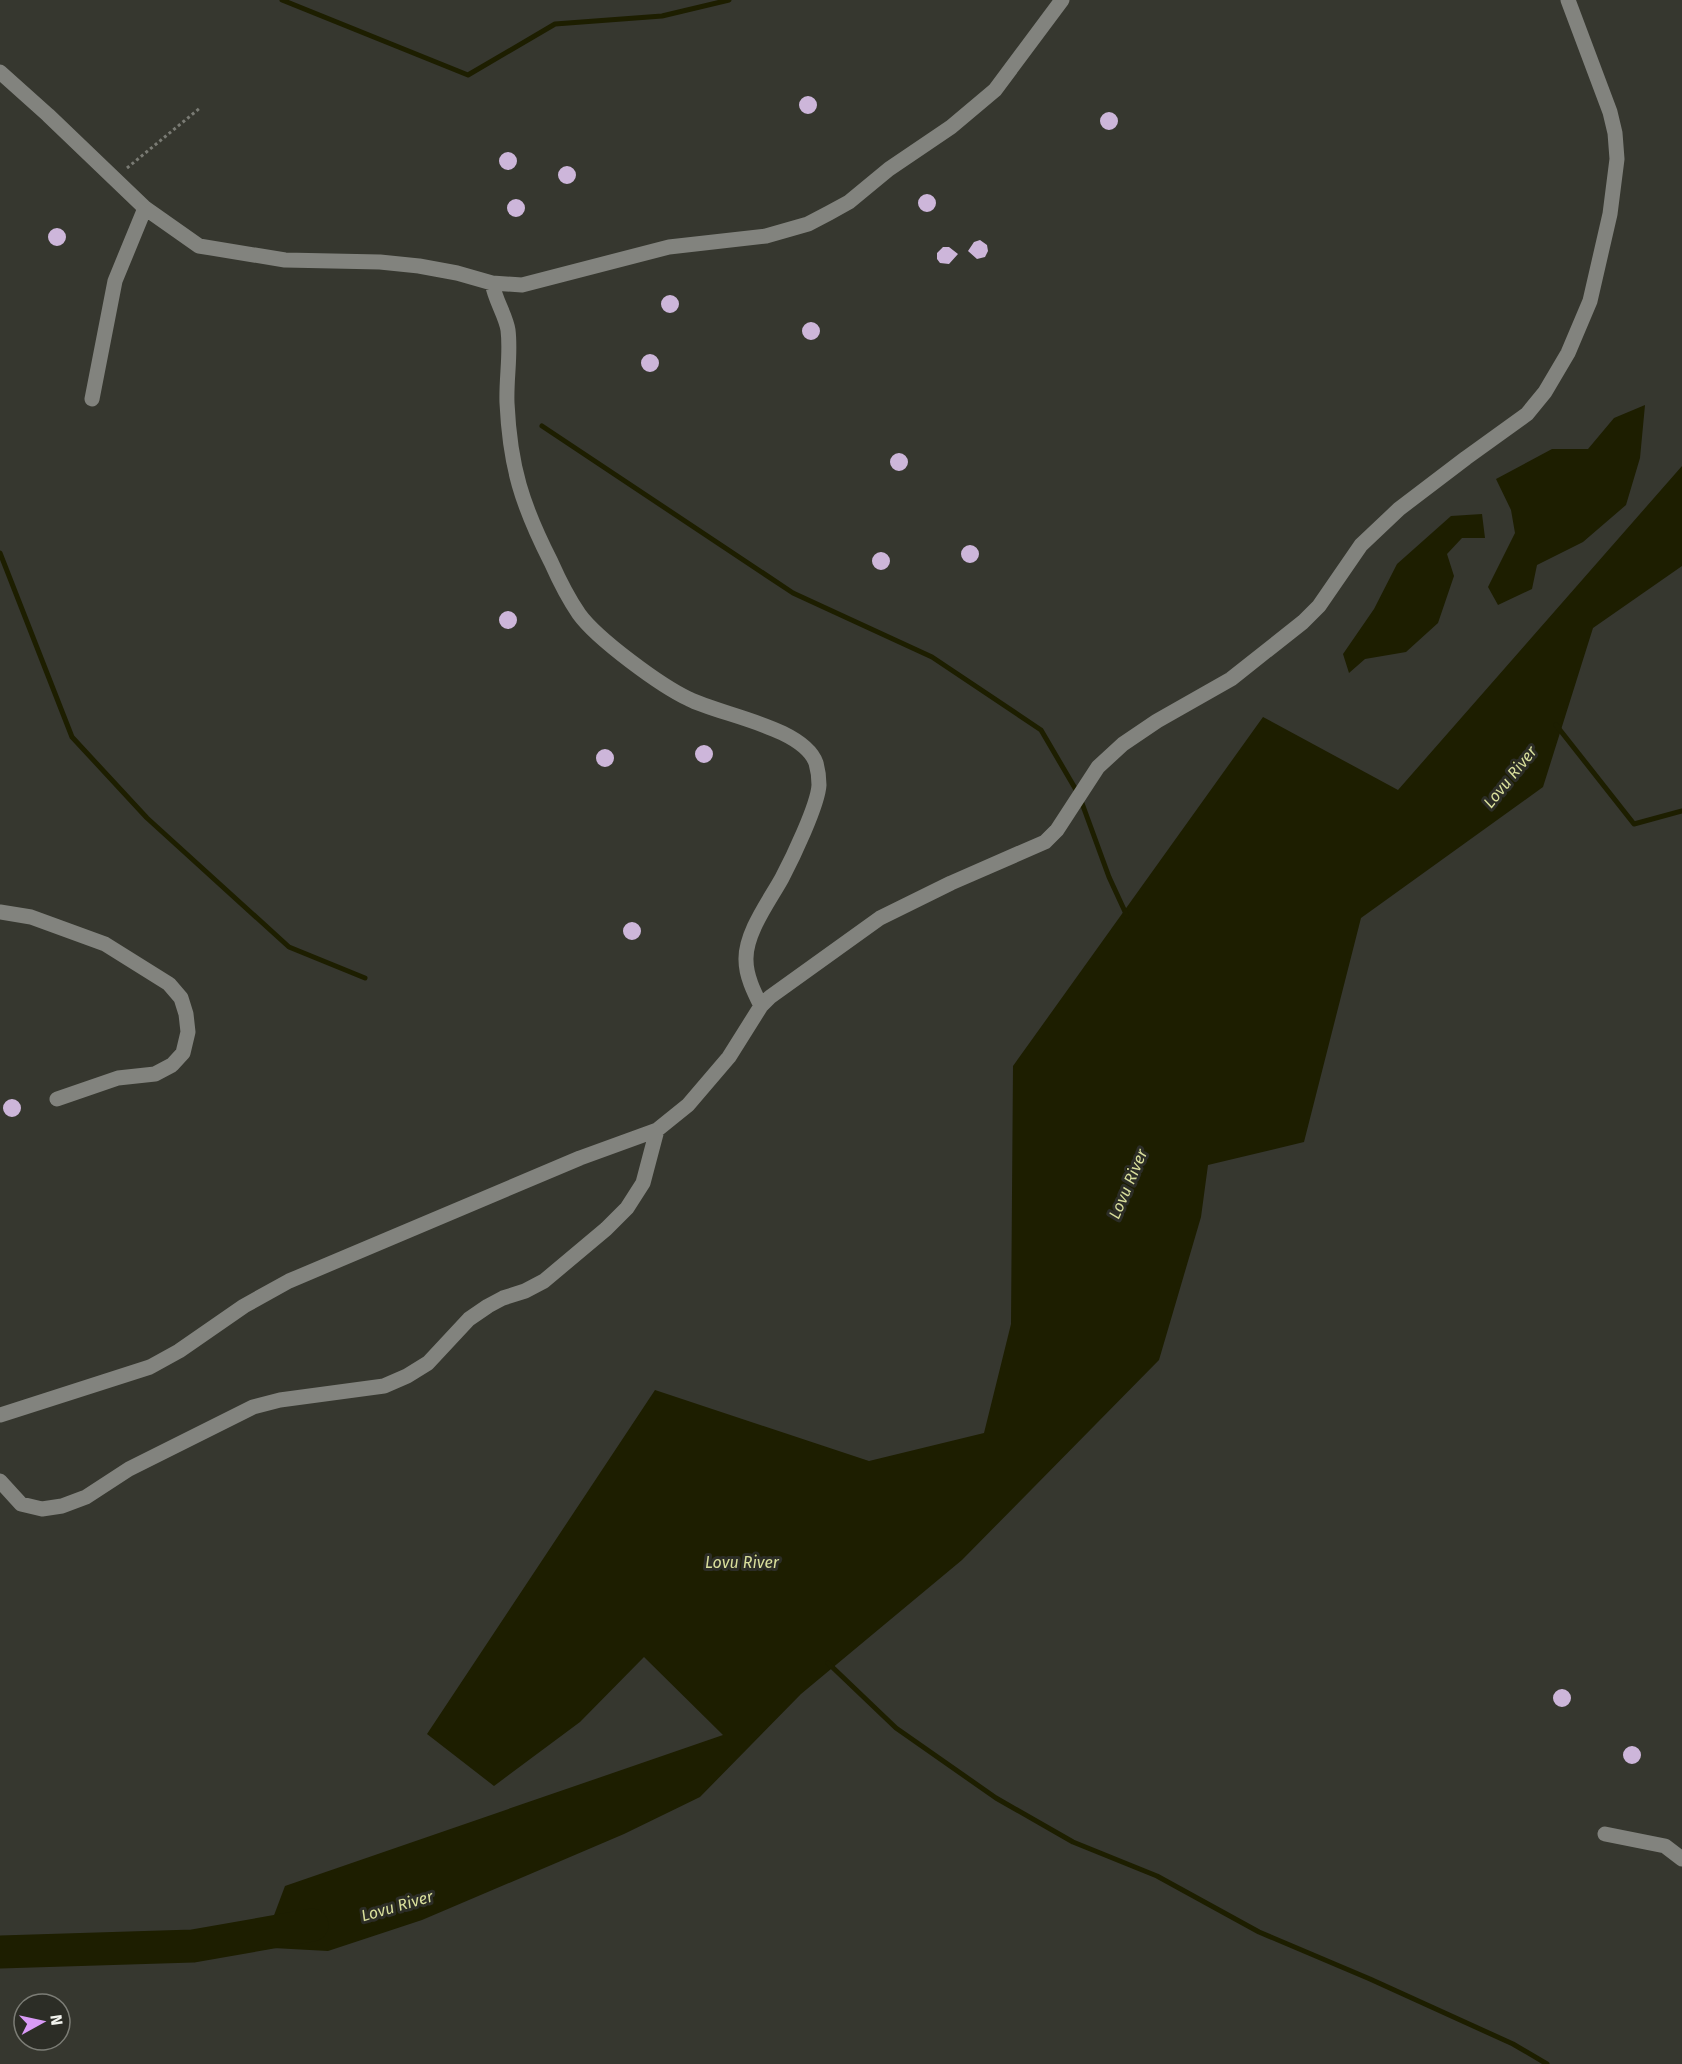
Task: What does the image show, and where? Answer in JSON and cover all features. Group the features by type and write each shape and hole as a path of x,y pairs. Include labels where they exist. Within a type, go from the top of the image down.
{"street":[{"path":"0,72 145,208 199,246 285,260 380,261 457,273 492,283 522,285 669,247 766,236 808,224 849,202 889,169 951,127 995,90 1062,0"},
{"path":"0,1415 150,1367 179,1351 244,1306 289,1281 569,1163 657,1130 688,1105 729,1057 761,1006 770,997 880,918 951,883 1045,842 1057,830 1098,767 1123,744 1157,721 1231,679 1303,622 1319,606 1361,545 1400,509 1527,414 1545,392 1568,353 1590,301 1610,214 1617,159 1615,133 1610,112 1568,0"},
{"path":"92,399 115,281 145,208"},
{"path":"492,283 508,329 507,400 509,438 515,477 536,533 580,615 596,633 674,691 692,701 764,725 805,748 815,760 819,786 815,802 783,876 749,942 746,959 748,975 761,1006"},
{"path":"0,912 31,917 105,944 169,984 181,998 186,1014 188,1032 183,1053 172,1065 155,1074 118,1078 57,1099"},
{"path":"0,1481 21,1504 42,1509 62,1506 86,1497 129,1469 253,1407 280,1400 384,1386 407,1376 428,1363 470,1319 503,1298 525,1292 544,1281 606,1229 627,1208 643,1183 657,1130"},
{"path":"1605,1833 1665,1846 1682,1859"}],"path":[{"path":"114,179 200,108"}],"water":[{"path":"1645,405 1640,458 1626,505 1583,542 1537,565 1532,589 1498,605 1488,587 1515,533 1511,510 1496,479 1552,449 1588,449 1614,418"},
{"name":"Lovu River","path":"1682,466 1682,566 1593,628 1543,787 1361,918 1304,1142 1208,1165 1201,1217 1159,1360 962,1560 801,1694 700,1797 624,1834 422,1920 328,1951 273,1948 261,1950 285,1886 723,1735 644,1657 580,1722 494,1786 427,1734 655,1390 869,1461 984,1433 1011,1324 1013,1066 1263,717 1398,790"},
{"path":"1482,514 1485,538 1462,538 1447,554 1454,576 1438,623 1406,652 1365,659 1349,673 1343,654 1374,609 1397,564 1451,516"}],"building":[{"path":"808,96 814,99 817,105 814,111 808,114 802,111 799,105 802,99"},
{"path":"1109,112 1115,115 1118,121 1115,127 1109,130 1103,127 1100,121 1103,115"},
{"path":"508,152 514,155 517,161 514,167 508,170 502,167 499,161 502,155"},
{"path":"567,166 573,169 576,175 573,181 567,184 561,181 558,175 561,169"},
{"path":"927,194 933,197 936,203 933,209 927,212 921,209 918,203 921,197"},
{"path":"516,199 522,202 525,208 522,214 516,217 510,214 507,208 510,202"},
{"path":"57,228 63,231 66,237 63,243 57,246 51,243 48,237 51,231"},
{"path":"980,240 987,245 988,251 985,257 977,259 968,251 974,242"},
{"path":"943,247 949,247 958,254 949,264 940,263 937,259 937,253"},
{"path":"670,295 676,298 679,304 676,310 670,313 664,310 661,304 664,298"},
{"path":"811,322 817,325 820,331 817,337 811,340 805,337 802,331 805,325"},
{"path":"650,354 656,357 659,363 656,369 650,372 644,369 641,363 644,357"},
{"path":"899,453 905,456 908,462 905,468 899,471 893,468 890,462 893,456"},
{"path":"970,545 976,548 979,554 976,560 970,563 964,560 961,554 964,548"},
{"path":"881,552 887,555 890,561 887,567 881,570 875,567 872,561 875,555"},
{"path":"508,611 514,614 517,620 514,626 508,629 502,626 499,620 502,614"},
{"path":"704,745 710,748 713,754 710,760 704,763 698,760 695,754 698,748"},
{"path":"605,749 611,752 614,758 611,764 605,767 599,764 596,758 599,752"},
{"path":"632,922 638,925 641,931 638,937 632,940 626,937 623,931 626,925"},
{"path":"12,1099 18,1102 21,1108 18,1114 12,1117 6,1114 3,1108 6,1102"},
{"path":"1562,1689 1568,1692 1571,1698 1568,1704 1562,1707 1556,1704 1553,1698 1556,1692"},
{"path":"1632,1746 1638,1749 1641,1755 1638,1761 1632,1764 1626,1761 1623,1755 1626,1749"}],"waterway":[{"path":"282,0 468,75 555,24 662,16 729,0"},
{"path":"542,426 793,593 932,657 1041,730 1079,795 1109,877 1127,916"},
{"path":"0,553 72,737 147,818 289,947 365,978"},
{"path":"1556,725 1634,824 1682,811"},
{"path":"828,1663 896,1728 996,1798 1073,1842 1157,1876 1259,1932 1513,2044 1547,2064"},
{"name":"Lovu River","path":"0,1952 193,1946 312,1925"}]}
